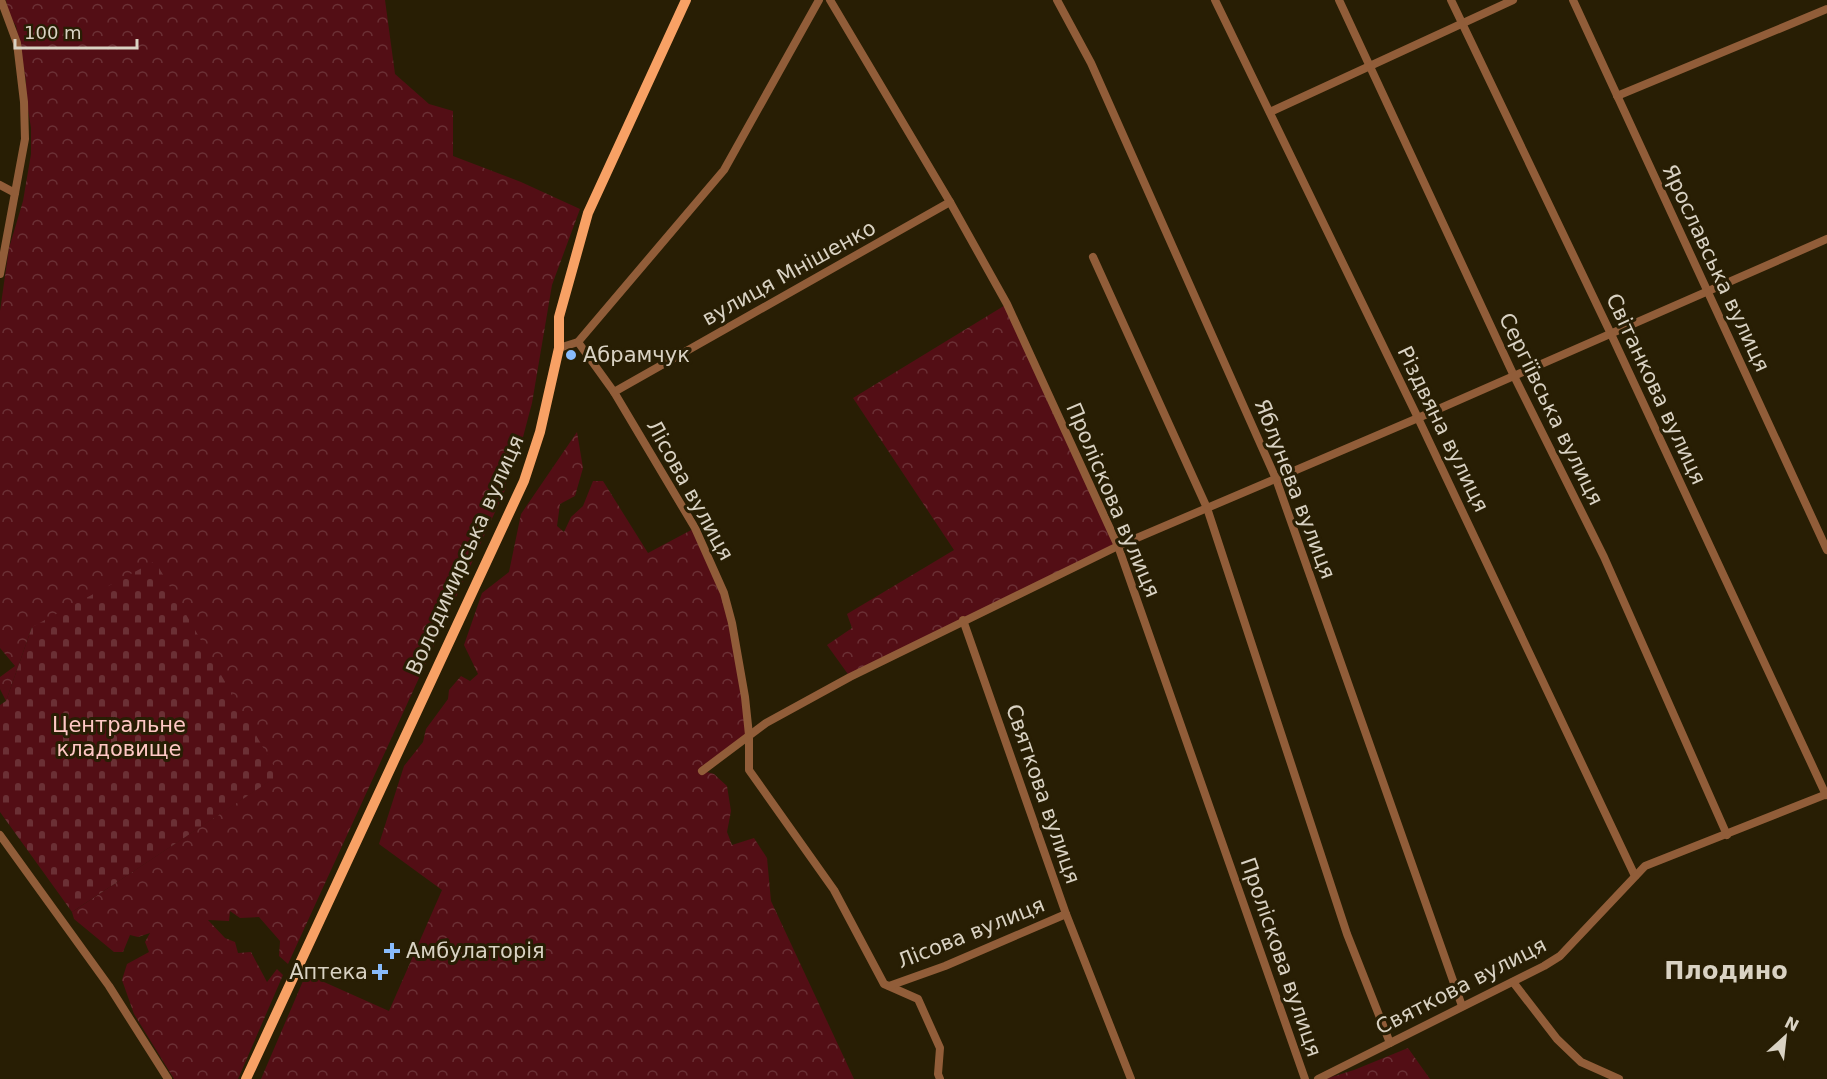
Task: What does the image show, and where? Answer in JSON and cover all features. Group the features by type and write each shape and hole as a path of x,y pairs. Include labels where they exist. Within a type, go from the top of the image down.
{"main road":[{"name":"Володимирська вулиця","path":"246,1079 524,481 540,432 560,348 559,317 588,213 686,0"}],"street":[{"path":"0,274 25,139 24,102 17,42 1,0"},
{"path":"560,348 578,342 724,170 819,0"},
{"name":"Проліскова вулиця","path":"830,0 950,202 1007,304 1118,546 1305,1079"},
{"name":"Яблунева вулиця","path":"1058,0 1091,63 1276,479 1462,1006"},
{"name":"Різдвяна вулиця","path":"1215,0 1418,418 1635,876"},
{"name":"Сергіївська вулиця","path":"1339,0 1514,376 1604,557 1726,835"},
{"name":"Світанкова вулиця","path":"1451,0 1827,794"},
{"path":"1270,112 1514,0"},
{"name":"Ярославська вулиця","path":"1574,0 1827,550"},
{"path":"1617,96 1827,9"},
{"path":"0,185 15,193"},
{"name":"вулиця Мнішенко","path":"614,392 950,202"},
{"path":"702,771 749,735 850,677 1118,546 1827,239"},
{"path":"1093,257 1207,508 1347,934 1390,1043"},
{"name":"Лісова вулиця","path":"578,342 614,392 695,528 724,593 737,652 749,735 749,770 834,890 884,984 918,999 940,1048 938,1074 940,1079"},
{"name":"Святкова вулиця","path":"963,620 1066,914 1131,1079"},
{"name":"Святкова вулиця","path":"1318,1079 1513,982 1560,956 1645,866 1827,794"},
{"path":"0,835 109,986 168,1079"},
{"name":"Лісова вулиця","path":"889,986 945,966 1066,914"},
{"path":"1513,982 1557,1039 1581,1062 1619,1079"}],"green space":[{"path":"6,0 385,0 395,74 429,104 453,111 453,156 521,182 580,209 552,285 532,403 518,456 506,474 506,488 288,964 279,956 280,941 259,917 240,918 230,911 229,921 208,920 225,938 235,942 238,953 251,952 267,982 277,969 283,975 238,1079 174,1079 134,1014 122,980 127,964 149,952 145,942 150,933 138,937 130,935 123,952 114,952 74,919 72,912 278,775 32,627 6,701 0,689 0,677 15,666 0,648 0,311 9,248 23,201 31,154 26,81 16,26 8,13"},
{"path":"1007,304 1118,546 850,677 827,645 852,628 847,614 954,550 853,398"},
{"path":"577,432 583,468 575,496 560,504 557,526 564,532 571,517 583,506 593,481 603,481 648,553 695,528 724,593 749,735 703,771 714,774 727,786 731,811 727,832 732,845 754,838 767,858 771,901 854,1079 261,1079 306,974 389,1011 442,890 379,844 404,766 423,742 426,729 448,699 449,690 461,676 470,681 478,674 464,645 482,593 509,572 521,514"},
{"name":"Центральне кладовище","path":"155,561 279,775 72,912 0,812 0,705 6,701 32,627"},
{"path":"1408,1048 1430,1079 1325,1079 1354,1070"}],"place":[{"name":"Абрамчук","path":"571,355"},
{"name":"Амбулаторія","path":"392,951"},
{"name":"Аптека","path":"380,972"}],"district":[{"name":"Плодино","path":"1726,971"}]}
